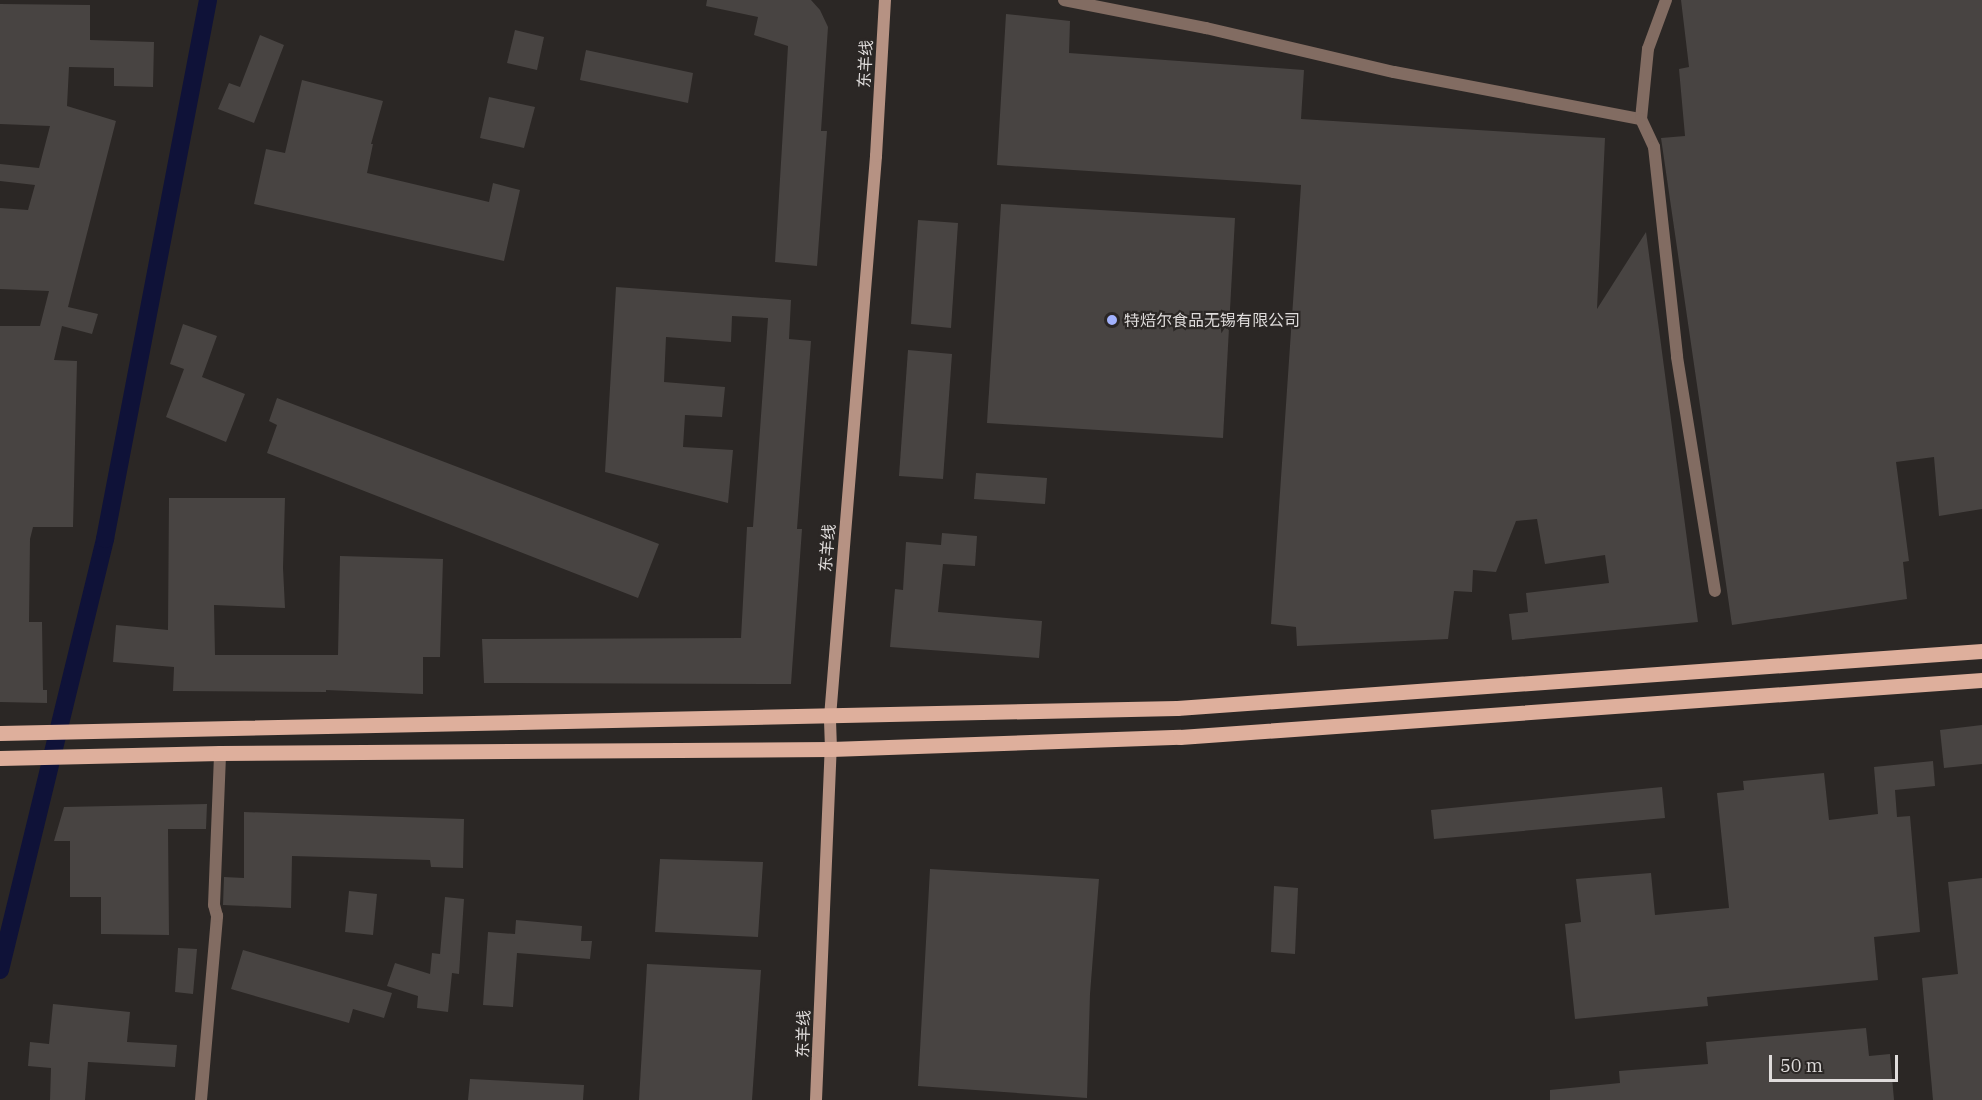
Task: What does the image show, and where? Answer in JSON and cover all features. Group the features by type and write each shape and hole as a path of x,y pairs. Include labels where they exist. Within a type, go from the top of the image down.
{"main road":[{"name":"东羊线","path":"816,1100 831,749 830,717 875,168 885,0"},
{"path":"0,733 1177,708 1982,651"},
{"path":"0,758 85,758 220,753 831,749 1180,737 1982,680"}],"street":[{"path":"1064,0 1206,28 1394,72 1641,119"},
{"path":"1666,0 1648,49 1641,119 1654,147 1677,357 1714,591"},
{"path":"201,1100 217,916 214,905 220,753"}],"building":[{"path":"707,0 811,0 820,10 828,27 821,131 827,131 817,266 775,262 788,46 754,35 758,17 706,6"},
{"path":"1681,0 1982,0 1982,509 1939,516 1934,457 1896,462 1909,561 1903,562 1907,599 1732,625 1661,138 1685,136 1679,69 1689,67"},
{"path":"0,4 90,5 90,40 154,42 153,87 114,86 114,68 69,67 67,106 116,121 68,307 98,314 92,334 62,326 54,360 77,361 73,527 33,527 30,539 29,622 42,622 43,690 47,690 47,703 0,702 0,326 40,326 49,291 0,289 0,208 28,210 35,185 0,181 0,164 39,168 50,126 0,124"},
{"path":"1006,14 1070,21 1069,53 1304,70 1301,119 1605,138 1597,309 1646,232 1698,622 1512,640 1509,614 1528,612 1526,593 1609,583 1605,555 1545,564 1537,519 1516,521 1496,572 1473,570 1472,592 1454,591 1448,639 1297,646 1296,627 1271,624 1301,185 997,165"},
{"path":"515,30 544,37 537,70 507,63"},
{"path":"260,35 284,45 254,123 218,109 229,83 240,87"},
{"path":"586,50 693,73 688,103 580,80"},
{"path":"302,80 383,101 371,144 373,144 367,173 489,202 493,183 520,190 504,261 254,204 266,149 285,153"},
{"path":"489,97 535,107 524,148 480,138"},
{"name":"特焙尔食品无锡有限公司","path":"1001,204 1235,218 1223,438 987,423"},
{"path":"918,220 958,223 951,328 911,324"},
{"path":"616,287 791,300 789,339 811,341 797,529 802,529 791,684 484,683 482,639 741,638 747,527 753,527 768,318 732,316 731,342 666,337 664,382 725,387 722,417 685,415 683,447 733,450 728,503 605,472"},
{"path":"183,324 217,336 202,377 245,394 226,442 166,417 184,369 170,364"},
{"path":"908,350 952,354 943,479 899,476"},
{"path":"277,398 659,544 638,598 267,453 277,425 269,421"},
{"path":"976,473 1047,478 1045,504 974,499"},
{"path":"169,498 285,498 283,568 285,608 214,605 215,655 338,655 340,556 443,559 440,657 423,657 423,694 326,690 326,692 173,691 174,667 113,662 116,625 168,630"},
{"path":"942,533 977,536 975,566 943,564 938,612 1042,621 1039,658 890,647 895,589 903,590 906,542 941,545"},
{"path":"1982,725 1982,764 1944,768 1940,730"},
{"path":"1933,761 1935,786 1895,790 1897,817 1910,816 1920,932 1874,937 1878,980 1707,997 1708,1006 1575,1019 1565,924 1581,922 1576,879 1651,873 1655,915 1729,908 1717,793 1744,790 1743,781 1824,773 1829,820 1878,814 1874,767"},
{"path":"1662,787 1665,818 1434,839 1431,810"},
{"path":"207,804 206,829 168,829 169,935 101,934 101,897 70,897 70,841 54,841 64,807"},
{"path":"244,812 464,819 463,868 431,867 430,860 292,856 291,908 223,905 224,877 244,878"},
{"path":"660,859 763,862 758,937 655,932"},
{"path":"930,869 1099,879 1090,994 1087,1098 918,1086"},
{"path":"1982,878 1982,1100 1933,1100 1922,978 1958,974 1948,882"},
{"path":"1274,886 1298,888 1295,954 1271,952"},
{"path":"349,891 377,894 373,935 345,932"},
{"path":"445,897 464,899 459,974 452,973 448,1012 417,1008 418,996 387,986 395,963 430,974 432,953 440,954"},
{"path":"516,920 582,926 581,941 592,941 590,959 517,953 513,1007 483,1005 488,932 515,934"},
{"path":"178,948 197,949 193,994 175,992"},
{"path":"243,950 392,993 384,1018 353,1009 349,1023 231,989"},
{"path":"647,964 761,970 752,1100 639,1100"},
{"path":"53,1004 130,1012 127,1042 177,1045 175,1067 88,1062 85,1100 50,1100 51,1068 28,1066 30,1042 49,1044"},
{"path":"1866,1028 1869,1056 1890,1054 1894,1100 1550,1100 1550,1090 1620,1083 1619,1071 1708,1064 1706,1042"},
{"path":"470,1079 584,1085 583,1100 468,1100"}],"waterway":[{"path":"0,970 105,539 208,0"}],"place":[{"name":"特焙尔食品无锡有限公司","path":"1112,320"}]}
